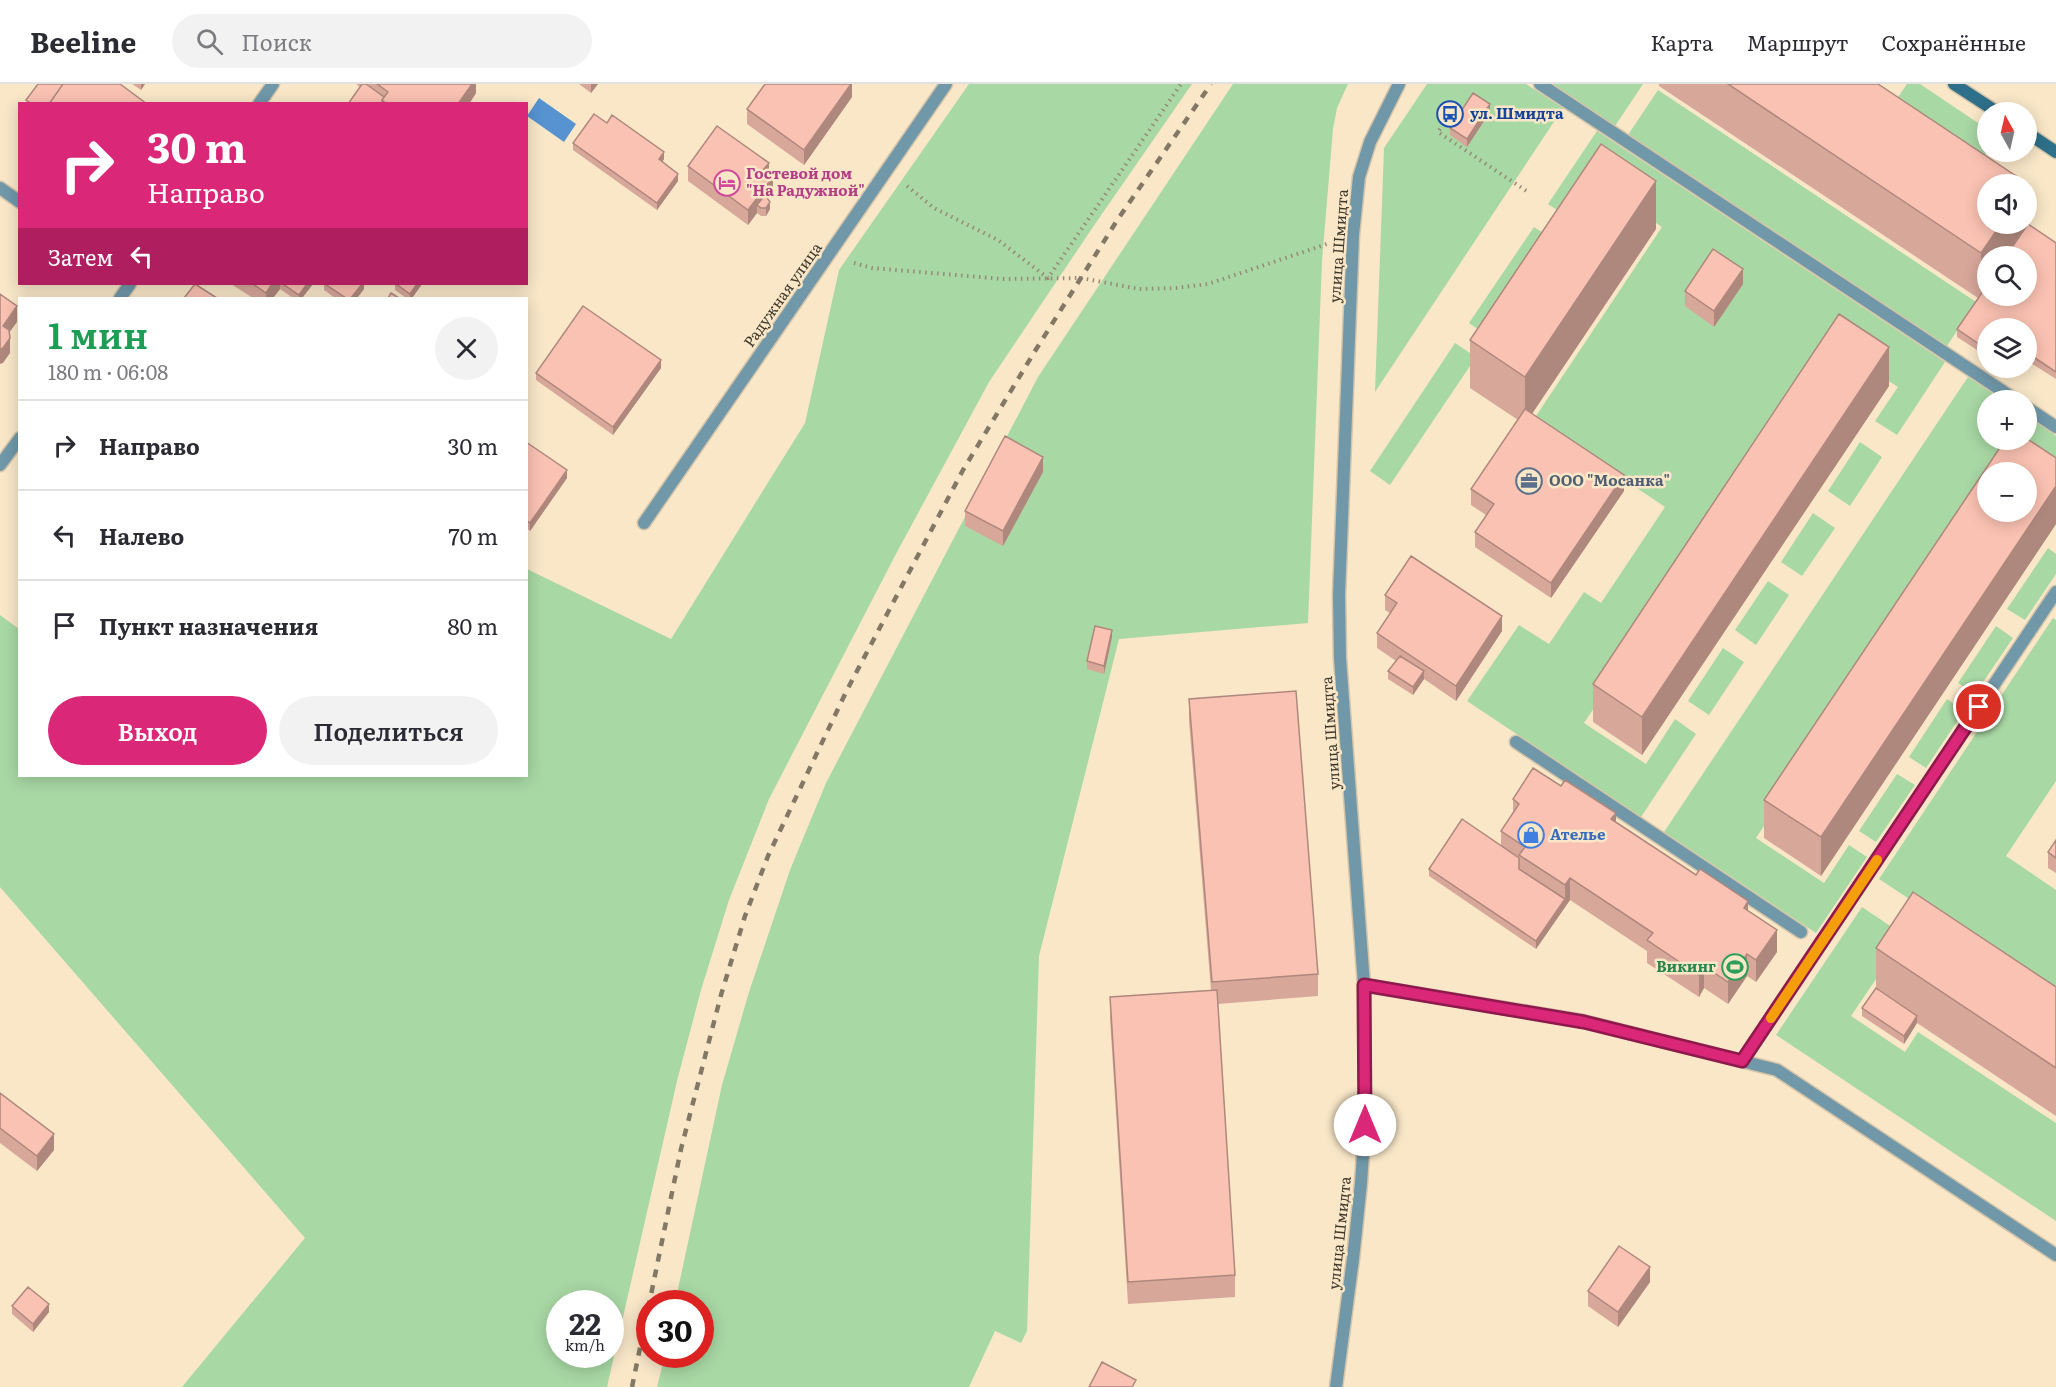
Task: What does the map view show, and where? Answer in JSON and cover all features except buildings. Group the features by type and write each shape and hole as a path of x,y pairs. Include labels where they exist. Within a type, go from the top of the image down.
{"street":[{"path":"260,102 273,84"},
{"name":"Радужная улица","path":"644,523 946,84"},
{"name":"улица Шмидта","path":"1336,1387 1353,1259 1365,1125 1364,985 1340,658 1339,596 1353,235 1359,177 1370,141 1399,84"},
{"path":"1540,84 2001,390"},
{"path":"1954,84 1982,102"},
{"path":"2037,139 2056,152"},
{"path":"0,189 18,201"},
{"path":"2037,414 2056,427"},
{"path":"0,465 18,441"},
{"path":"1742,1061 2056,592"},
{"path":"1516,742 1801,932"},
{"path":"1364,985 1584,1022 1777,1070 2056,1255"}],"path":[{"path":"1048,278 1181,84"},
{"path":"1449,114 1438,132 1528,192"},
{"path":"887,171 934,208 998,240 1048,278"},
{"path":"827,257 872,268 893,270 1004,279 1081,278 1138,289 1176,288 1208,284 1353,235"}],"green space":[{"path":"969,84 1192,84 989,382 897,552 769,799 729,900 701,990 677,1081 624,1313 624,1290 546,1290 546,1368 611,1368 607,1387 182,1387 305,1238 0,887 0,615 18,628 18,777 528,777 528,569 671,639 805,423 839,270"},
{"path":"1233,84 1348,84 1337,108 1333,129 1322,261 1308,623 1119,639 1039,956 1027,1331 1021,1343 995,1331 969,1387 657,1387 662,1368 714,1368 714,1290 678,1290 722,1085 749,992 790,870 826,783 1038,377"},
{"path":"1427,84 1526,84 1563,108 1375,392 1384,148"},
{"path":"1551,84 1643,84 1615,126"},
{"path":"1907,84 1920,84 1977,122 1977,154 1896,100"},
{"path":"1658,90 1976,302 1947,346 1628,135"},
{"path":"1597,131 1945,362 1897,435 1875,421 1898,387 1835,346 1584,723 1646,764 1675,719 1696,734 1641,817 1467,701 1519,625 1549,644 1584,592 1601,603 1665,507 1534,419 1662,227 1594,181 1569,218 1548,204"},
{"path":"1534,227 1554,240 1489,337 1469,323"},
{"path":"1455,343 1476,357 1390,485 1370,471"},
{"path":"1968,377 1988,390 1977,390 1977,450 2037,450 2037,423 2056,436 2056,491 2037,478 2037,462 2009,460 1977,462 1977,506 1756,838 1824,883 1849,845 1867,857 1816,933 1664,832"},
{"path":"1860,442 1882,457 1850,506 1828,491"},
{"path":"1813,513 1835,528 1802,576 1781,562"},
{"path":"2048,548 2056,554 2056,574 2025,620 2007,609"},
{"path":"1768,581 1789,595 1756,645 1735,630"},
{"path":"2053,618 2056,620 2056,781 2006,856 2056,890 2056,996 1879,879"},
{"path":"1996,626 2013,638 1975,694 1958,683"},
{"path":"1723,648 1744,662 1709,715 1688,701"},
{"path":"1947,699 1964,711 1926,768 1909,757"},
{"path":"1897,774 1915,785 1876,842 1859,831"},
{"path":"1862,907 1905,936 1851,1016 1905,1052 1918,1032 2056,1123 2056,1221 1776,1035"}],"water":[{"path":"539,98 576,124 564,142 528,114"}],"railway":[{"path":"632,1387 681,1149 721,995 745,916 768,856 847,690 963,470 1118,219 1211,84"}],"slow traffic":[{"path":"1771,1018 1877,860"}],"place":[{"name":"ул. Шмидта","path":"1450,114"},
{"name":"Гостевой дом \"На Радужной\"","path":"727,183"},
{"name":"ООО \"Мосанка\"","path":"1529,481"},
{"name":"Ателье","path":"1531,835"},
{"name":"Викинг","path":"1735,967"}],"route":[{"path":"1365,1125 1364,985 1584,1022 1742,1061 1979,707"}]}
